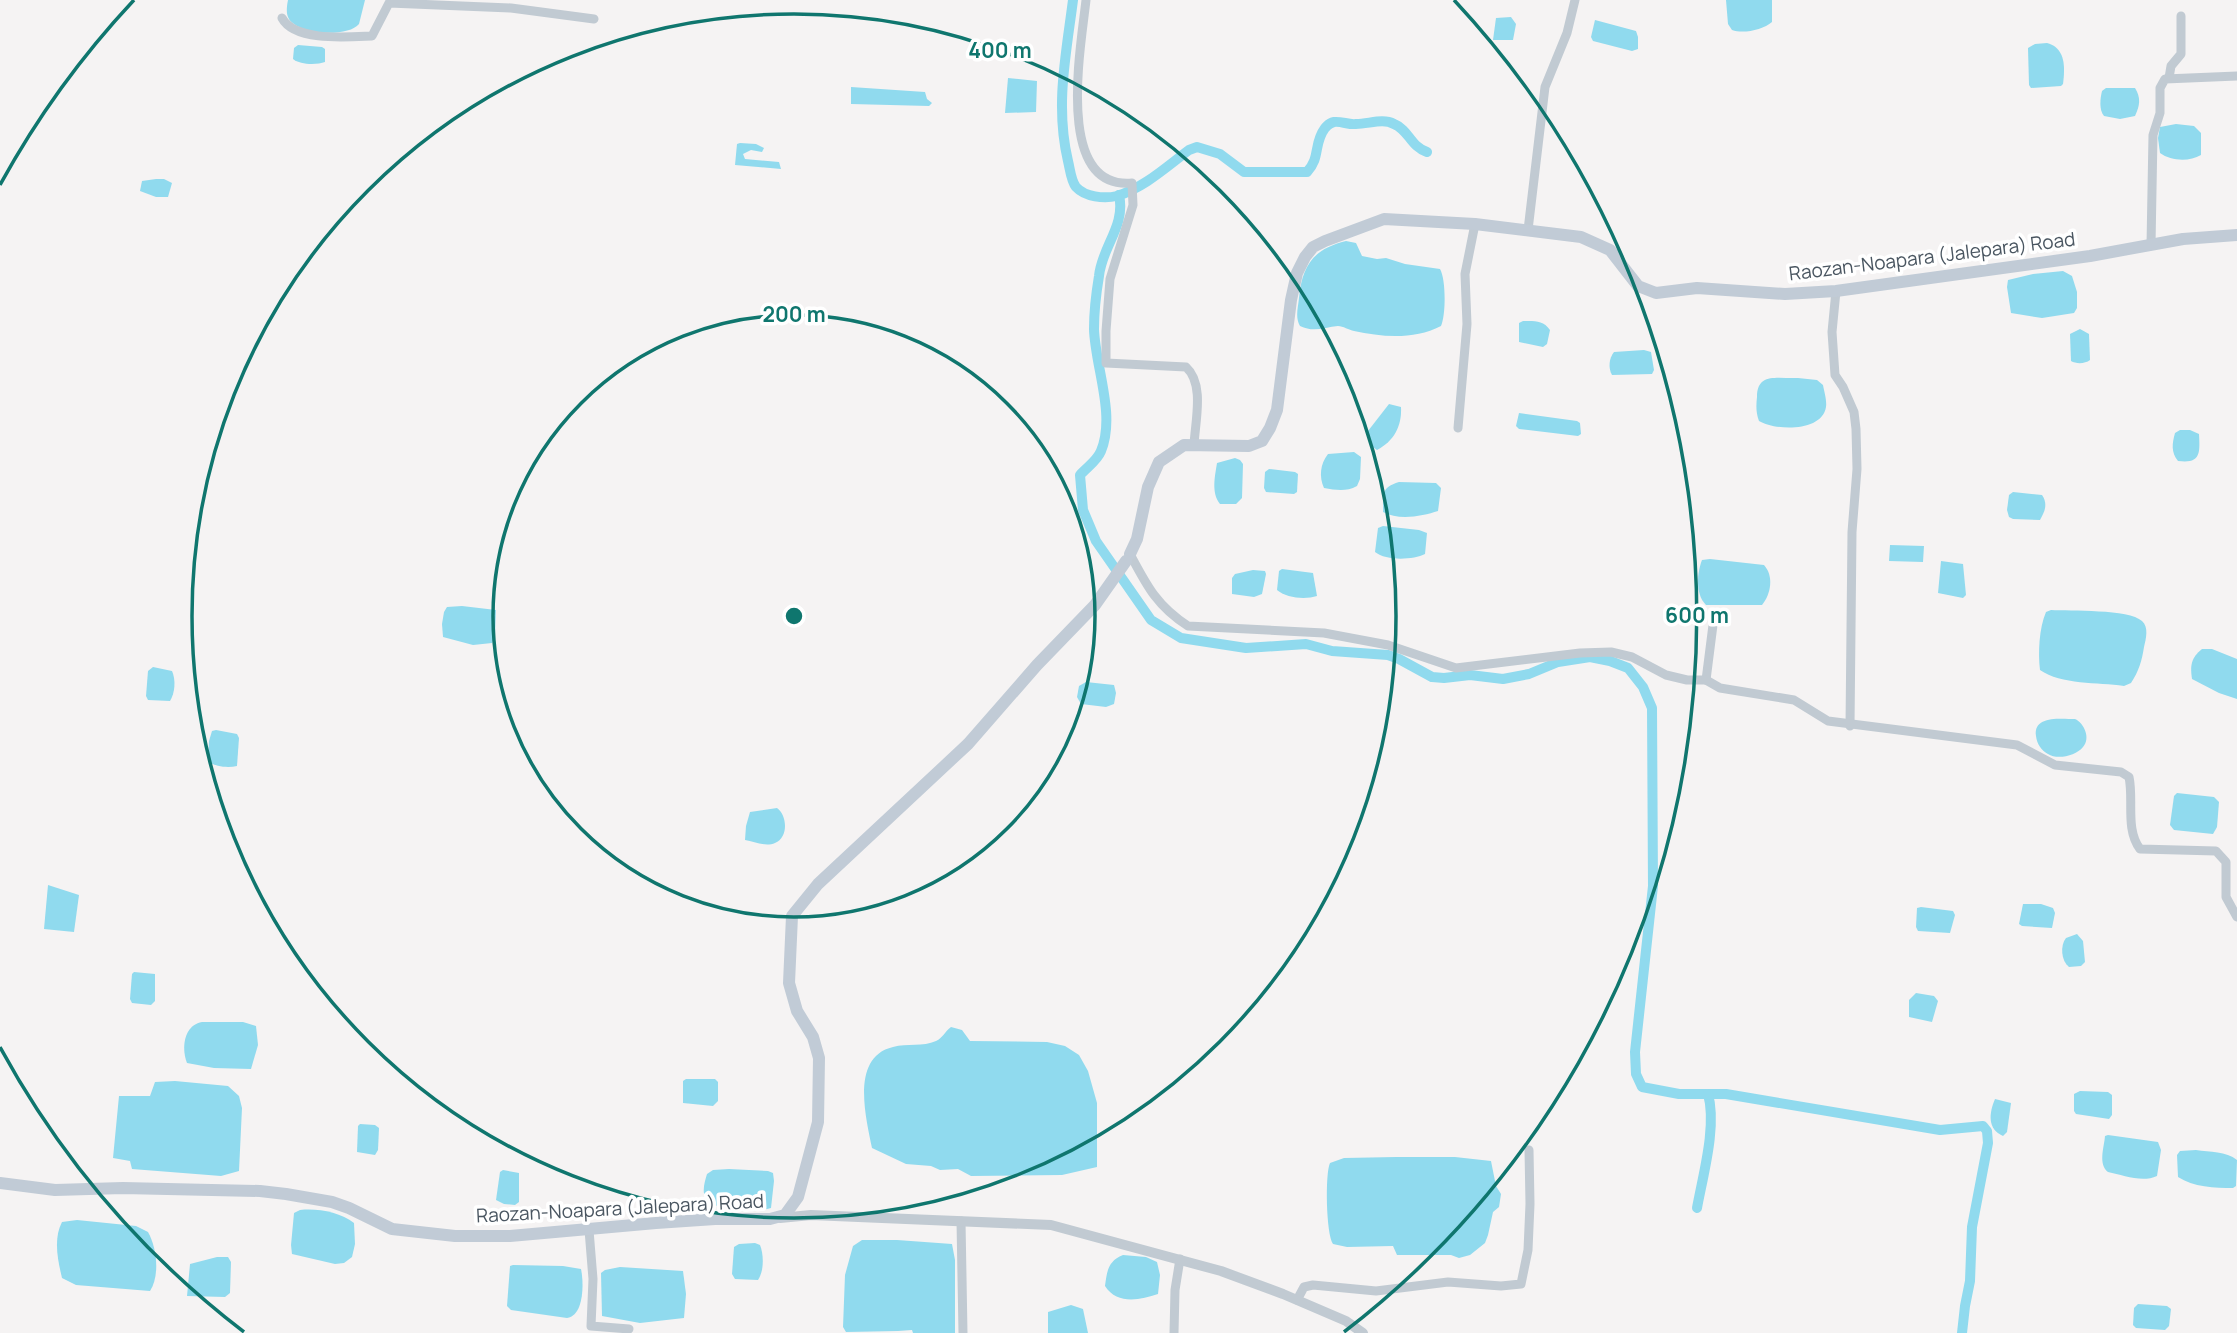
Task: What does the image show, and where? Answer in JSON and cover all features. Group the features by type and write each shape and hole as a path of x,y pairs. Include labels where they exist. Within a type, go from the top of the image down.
{"main road":[{"name":"Raozan-Noapara (Jalepara) Road","path":"0,1183 55,1190 123,1188 286,1194 340,1205 392,1229 455,1236 510,1236 692,1220 777,1218 790,1211 798,1196 818,1122 819,1058 813,1037 797,1011 789,983 792,916 818,884 968,744 1037,665 1088,613 1128,558 1137,539 1148,487 1159,462 1184,445 1248,446 1262,441 1277,410 1297,273 1313,247 1384,219 1475,224 1581,237 1598,244 1617,257 1638,286 1656,293 1697,288 1785,294 1836,291 1966,274 2183,239 2237,235"}],"street":[{"path":"1086,0 1078,102 1080,142 1095,172 1118,184 1132,183 1133,205 1110,279 1106,363 1186,367 1196,382 1194,445"},
{"path":"1528,230 1545,87 1567,33 1575,0"},
{"path":"282,18 286,26 302,33 335,38 372,36 389,3 511,8 594,19"},
{"path":"2169,78 2171,66 2181,54 2181,16"},
{"path":"2151,245 2152,135 2160,113 2160,88 2165,79 2169,78 2237,76"},
{"path":"1458,428 1467,324 1465,274 1475,224"},
{"path":"1836,291 1832,332 1835,376 1854,412 1856,429 1850,726"},
{"path":"1128,558 1151,593 1171,615 1188,626 1324,633 1388,645 1456,668 1580,653 1611,652 1632,657 1666,675 1687,680 1706,680 1720,688 1794,700 1828,721 1850,726 2017,745 2055,765 2121,772 2129,776 2131,823 2135,842 2140,849 2216,852 2225,862 2226,897 2237,917"},
{"path":"1706,680 1714,617"},
{"path":"1297,1300 1304,1287 1313,1285 1376,1291 1448,1282 1501,1286 1521,1284 1528,1250 1531,1204 1529,1150"},
{"path":"777,1218 811,1215 1051,1225 1222,1271 1346,1321 1363,1333"},
{"path":"961,1222 963,1333"},
{"path":"589,1230 593,1279 591,1325 629,1329"},
{"path":"1174,1333 1175,1290 1180,1259"}],"water":[{"path":"288,0 365,0 359,24 334,33 311,31 293,23 287,15"},
{"path":"1726,0 1772,0 1772,22 1753,30 1732,30 1728,24"},
{"path":"1511,17 1516,24 1513,40 1493,40 1496,18"},
{"path":"1595,20 1636,31 1638,49 1632,51 1593,41 1591,37"},
{"path":"2047,43 2058,49 2063,59 2063,84 2031,88 2028,48"},
{"path":"298,45 322,47 325,49 325,62 309,64 296,61 293,59 294,48"},
{"path":"1008,78 1037,81 1036,112 1005,113"},
{"path":"851,87 925,92 932,103 929,106 851,104"},
{"path":"2106,88 2135,88 2139,102 2135,116 2120,119 2104,116 2100,101 2102,91"},
{"path":"2176,124 2194,126 2201,133 2201,155 2180,160 2160,153 2160,127"},
{"path":"737,144 756,144 764,148 762,152 751,150 743,154 745,159 779,162 781,169 735,165"},
{"path":"156,179 172,183 168,197 156,197 140,191 142,181"},
{"path":"1346,241 1356,243 1362,256 1440,269 1445,297 1441,326 1420,334 1387,336 1340,326 1315,329 1300,326 1298,309 1306,268 1317,254"},
{"path":"2063,271 2072,276 2077,292 2077,308 2074,313 2042,318 2011,313 2008,280"},
{"path":"1523,321 1545,324 1550,330 1547,344 1543,347 1519,342 1519,323"},
{"path":"2080,329 2089,334 2090,360 2075,363 2071,361 2070,334"},
{"path":"1614,352 1651,352 1654,370 1652,374 1612,375 1610,363"},
{"path":"1776,378 1817,380 1823,385 1826,407 1823,415 1808,425 1787,428 1759,421 1756,403 1761,384 1765,380"},
{"path":"1389,404 1401,407 1400,420 1396,432 1377,450 1370,445 1368,431"},
{"path":"1519,413 1577,421 1580,423 1581,434 1578,436 1519,429 1516,426"},
{"path":"2180,430 2199,434 2198,456 2191,461 2178,461 2174,454 2175,433"},
{"path":"1354,452 1361,457 1357,486 1345,490 1324,488 1321,471 1328,454"},
{"path":"1235,458 1243,464 1242,498 1236,504 1220,504 1215,490 1217,463"},
{"path":"1269,469 1298,474 1297,492 1266,492 1265,472"},
{"path":"1399,482 1436,483 1441,488 1438,511 1403,517 1383,512 1386,489"},
{"path":"2013,492 2042,495 2045,508 2040,520 2009,517 2009,495"},
{"path":"1383,526 1427,533 1425,554 1400,559 1375,552 1378,528"},
{"path":"1890,545 1924,546 1923,562 1889,561"},
{"path":"1702,560 1764,565 1769,574 1770,585 1768,596 1762,605 1706,605 1700,595 1698,577"},
{"path":"1941,561 1963,564 1966,595 1963,598 1938,593"},
{"path":"1282,569 1313,573 1317,596 1296,597 1277,590 1279,571"},
{"path":"1253,570 1265,571 1262,594 1254,597 1232,594 1232,578 1235,574"},
{"path":"447,607 496,610 492,643 473,645 443,637 442,624"},
{"path":"2051,610 2125,614 2142,621 2146,640 2140,665 2131,683 2124,686 2069,681 2040,670 2042,625 2046,612"},
{"path":"2202,649 2212,649 2237,659 2237,699 2192,679 2192,662"},
{"path":"153,667 172,671 174,686 170,701 148,700 146,696 148,671"},
{"path":"1086,682 1114,685 1114,704 1106,707 1081,704 1077,697 1079,686"},
{"path":"2056,719 2075,719 2084,727 2086,735 2080,750 2071,755 2056,757 2041,749 2036,736 2039,724"},
{"path":"212,731 237,734 237,766 214,765 208,761 209,741"},
{"path":"2177,793 2214,797 2219,802 2217,827 2213,834 2174,830 2170,825 2174,796"},
{"path":"777,808 783,816 785,826 780,840 760,844 745,840 750,812"},
{"path":"48,885 79,895 74,932 44,929"},
{"path":"2023,904 2041,904 2053,908 2055,913 2052,928 2019,924"},
{"path":"1917,908 1953,911 1955,915 1950,933 1918,931"},
{"path":"2077,934 2083,941 2085,962 2081,966 2069,967 2063,957 2063,945 2066,938"},
{"path":"134,972 155,974 155,1001 151,1005 132,1003 130,999"},
{"path":"1916,993 1934,996 1938,1001 1932,1022 1909,1017 1909,1000"},
{"path":"202,1022 243,1022 256,1026 258,1045 251,1069 214,1068 187,1063 184,1044 188,1032"},
{"path":"951,1027 962,1030 970,1041 1047,1042 1065,1046 1079,1055 1088,1071 1097,1103 1097,1167 1062,1175 971,1176 958,1169 940,1170 931,1166 906,1164 872,1148 864,1090 871,1063 880,1053 893,1047 936,1041"},
{"path":"715,1079 718,1082 718,1101 713,1106 683,1103 683,1081"},
{"path":"155,1082 228,1086 239,1096 242,1108 239,1171 221,1176 132,1169 130,1161 113,1158 119,1096 150,1096"},
{"path":"2080,1091 2108,1092 2112,1095 2112,1115 2109,1119 2076,1114 2074,1094"},
{"path":"1995,1099 2011,1103 2007,1132 2003,1136 1992,1125 1991,1110"},
{"path":"360,1124 375,1125 379,1128 378,1150 375,1155 357,1152"},
{"path":"2105,1136 2158,1142 2161,1150 2157,1176 2139,1179 2108,1172 2103,1165 2102,1156"},
{"path":"2180,1151 2223,1153 2237,1160 2236,1186 2204,1186 2178,1177 2177,1155"},
{"path":"1455,1157 1491,1161 1496,1186 1501,1194 1499,1207 1493,1212 1485,1243 1470,1255 1459,1258 1451,1255 1397,1255 1393,1246 1347,1247 1333,1244 1327,1204 1330,1163 1344,1158"},
{"path":"503,1170 519,1173 519,1202 515,1205 496,1200 500,1172"},
{"path":"713,1170 773,1173 771,1208 735,1210 709,1202 704,1191 707,1174"},
{"path":"300,1210 328,1212 354,1223 355,1244 352,1257 344,1263 335,1264 292,1254 294,1213"},
{"path":"77,1220 136,1226 148,1232 154,1246 156,1262 155,1278 150,1291 76,1285 62,1278 57,1250 59,1229 62,1222"},
{"path":"862,1240 952,1244 955,1260 955,1333 913,1333 912,1330 846,1332 843,1327 845,1275 853,1246"},
{"path":"755,1243 760,1245 763,1258 758,1280 735,1279 732,1274 734,1247"},
{"path":"1123,1255 1146,1257 1157,1262 1160,1275 1158,1294 1129,1299 1110,1292 1105,1286 1108,1271 1111,1263"},
{"path":"228,1257 231,1262 230,1293 225,1297 187,1296 190,1264"},
{"path":"510,1266 581,1269 582,1290 577,1311 567,1318 511,1310 507,1306"},
{"path":"620,1267 683,1271 686,1294 684,1318 640,1323 602,1316 601,1273"},
{"path":"2138,1304 2167,1306 2171,1309 2169,1326 2165,1330 2136,1328 2133,1325 2134,1308"},
{"path":"1071,1305 1083,1309 1088,1333 1048,1333 1048,1312"}],"waterway":[{"path":"1073,0 1063,80 1062,120 1072,178 1076,187 1084,193 1106,197 1127,192 1197,147 1220,154 1244,172 1307,172 1314,161 1321,134 1334,122 1390,122 1427,152"},
{"path":"1119,195 1119,217 1101,265 1094,316 1095,343 1106,406 1105,437 1099,455 1080,475 1083,510 1096,541 1151,620 1181,638 1246,648 1306,644 1332,651 1388,655 1432,677 1470,675 1503,679 1529,674 1558,662 1590,657 1628,668 1643,687 1652,708 1653,886 1635,1052 1636,1074 1642,1087 1679,1094 1726,1094 1940,1130 1983,1126 1987,1131 1988,1143 1972,1227 1970,1281 1962,1333"},
{"path":"1697,1208 1710,1135 1708,1094"}]}
